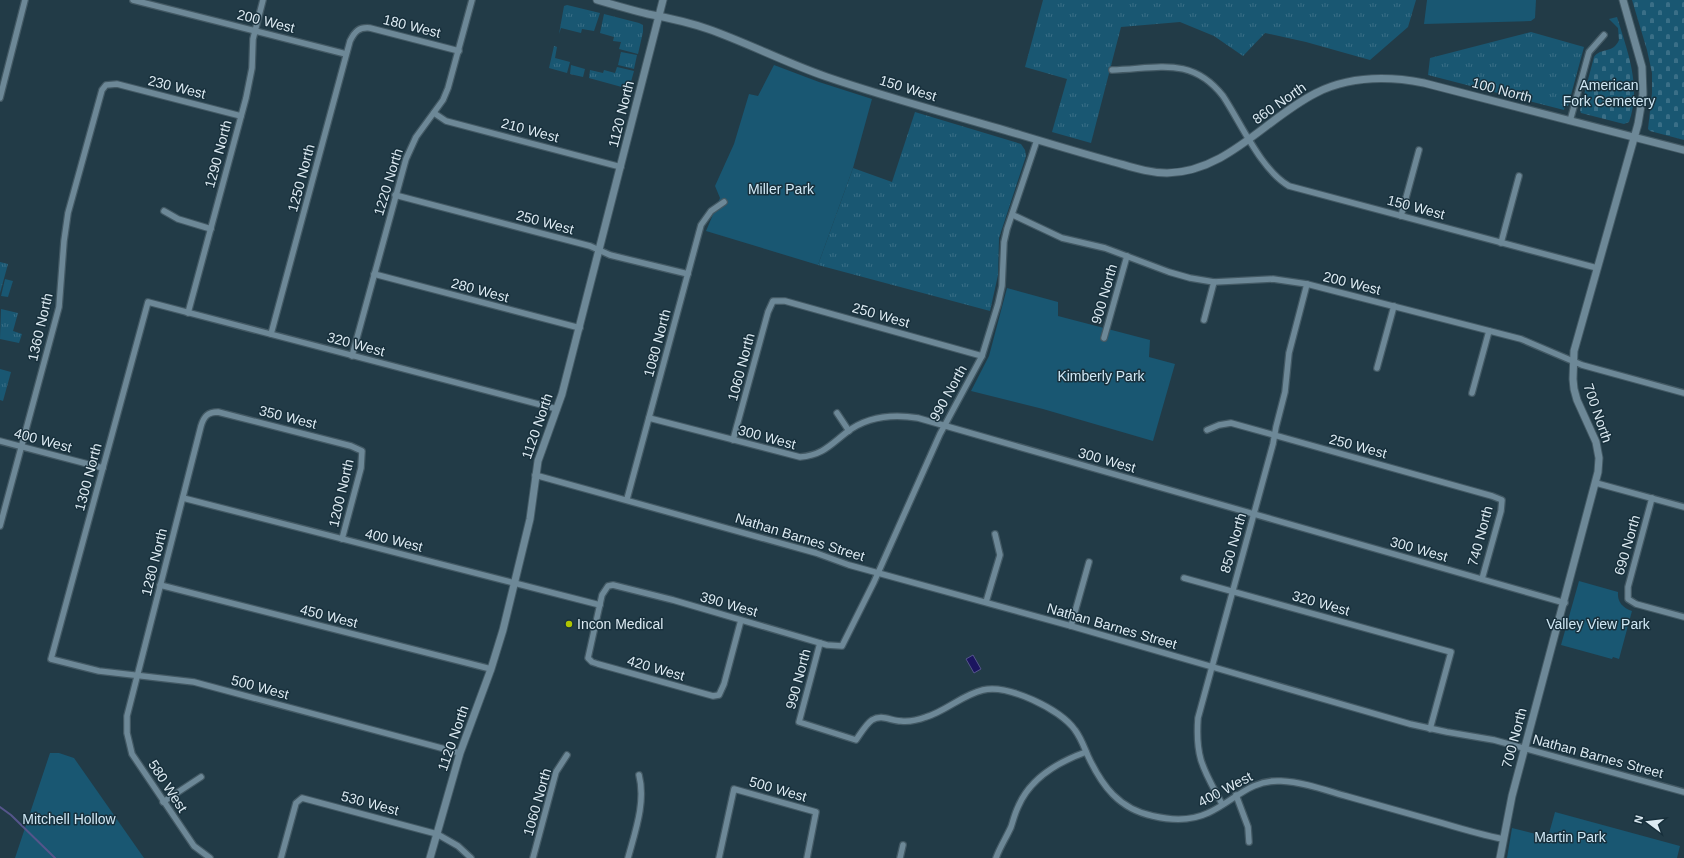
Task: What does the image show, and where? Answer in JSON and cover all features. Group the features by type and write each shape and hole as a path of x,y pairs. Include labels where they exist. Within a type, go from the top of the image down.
{"street":[{"path":"0,98 1,89 25,0"},
{"name":"200 West","path":"133,0 346,54"},
{"name":"1290 North","path":"188,312 250,82 253,39 263,0"},
{"name":"1220 North","path":"352,356 406,159 416,137 434,113 448,88 472,0"},
{"name":"150 West","path":"597,0 659,16 671,17 708,29 848,84 1037,140 1154,172 1191,169 1216,160"},
{"name":"1120 North","path":"430,858 460,753 491,670 515,583 530,519 535,475 543,444 557,409 580,328 622,167 663,0"},
{"name":"700 North","path":"1500,858 1512,796 1524,748 1565,602 1596,483 1599,466 1598,449 1592,430 1577,400 1574,388 1573,361 1597,268 1634,137 1642,102 1643,77 1623,0"},
{"name":"180 West","path":"358,30 370,28 459,50"},
{"name":"1250 North","path":"271,334 346,54 353,34 358,30"},
{"path":"1570,121 1589,52 1604,35"},
{"name":"150 West","path":"1112,70 1172,66 1197,74 1211,83 1220,92 1253,147 1276,177 1288,186 1597,268"},
{"name":"100 North","path":"1362,79 1388,78 1417,82 1684,150"},
{"name":"860 North","path":"1216,160 1249,140 1300,102 1318,92 1334,86 1362,79"},
{"name":"230 West","path":"106,85 117,84 241,116"},
{"name":"1360 North","path":"0,526 59,307 64,241 68,213 99,95 106,85"},
{"name":"210 West","path":"434,113 446,120 622,167"},
{"name":"990 North","path":"842,646 878,572 944,426 982,356 1001,292 1004,242 1037,140"},
{"path":"1401,216 1419,150"},
{"path":"1501,243 1519,176"},
{"name":"250 West","path":"396,194 590,246 610,255 688,274"},
{"name":"1080 North","path":"627,499 701,225 711,211 724,202"},
{"path":"164,211 178,220 211,229"},
{"name":"200 West","path":"1012,215 1062,238 1106,248 1182,276 1214,282 1273,279 1307,284 1529,342 1582,365 1684,393"},
{"name":"900 North","path":"1104,338 1127,256"},
{"name":"280 West","path":"374,274 580,328"},
{"path":"1204,320 1214,282"},
{"name":"850 North","path":"1222,804 1202,764 1197,743 1198,718 1254,515 1274,436 1285,392 1289,353 1307,284"},
{"name":"250 West","path":"773,301 785,301 982,356"},
{"name":"1060 North","path":"733,440 768,312 773,301"},
{"name":"320 West","path":"148,302 557,409"},
{"name":"1300 North","path":"51,659 148,302"},
{"path":"1377,368 1394,306"},
{"path":"1472,393 1489,331"},
{"name":"350 West","path":"207,414 218,412 351,446 362,451"},
{"path":"837,413 849,431"},
{"name":"1280 North","path":"127,716 201,426 207,414"},
{"name":"300 West","path":"650,418 800,457 820,454 849,431 869,421 896,416 918,418 1254,515 1565,602"},
{"name":"250 West","path":"1207,430 1220,424 1231,423 1502,500"},
{"name":"400 West","path":"0,441 103,468"},
{"name":"1200 North","path":"342,539 361,468 362,451"},
{"name":"Nathan Barnes Street","path":"535,475 627,499 810,551 849,565 986,602 1430,729 1486,738 1684,792"},
{"path":"1596,483 1684,507"},
{"name":"400 West","path":"182,498 600,606"},
{"name":"690 North","path":"1652,498 1628,587 1628,599 1636,604 1684,617"},
{"name":"740 North","path":"1482,578 1501,510 1502,500"},
{"path":"986,602 1000,555 995,534"},
{"path":"1071,626 1090,562"},
{"name":"320 West","path":"1184,578 1451,652 1430,729"},
{"name":"450 West","path":"160,585 491,670"},
{"name":"390 West","path":"600,606 602,596 608,586 618,585 834,646 842,646"},
{"name":"420 West","path":"600,606 588,658 592,662 708,696 719,695 724,684 741,620"},
{"name":"990 North","path":"820,642 799,722 856,740"},
{"name":"500 West","path":"51,659 99,671 194,682 460,753"},
{"name":"400 West","path":"856,740 868,724 875,718 883,717 902,721 919,720 934,715 984,689 998,689 1024,696 1061,716 1074,728 1094,770 1107,790 1120,802 1138,812 1162,818 1186,818 1206,814 1252,786 1264,782 1288,781 1503,839"},
{"name":"580 West","path":"127,716 127,733 132,754 194,846 210,858"},
{"path":"996,858 1018,807 1033,784 1057,765 1086,752"},
{"name":"1060 North","path":"533,858 556,772 567,755"},
{"path":"628,858 641,798 641,786 638,775"},
{"path":"163,802 201,777"},
{"name":"500 West","path":"719,858 734,789 816,812 807,858"},
{"path":"1236,795 1248,827 1248,842"},
{"name":"530 West","path":"281,858 296,803 302,798 436,834 458,846 471,858"},
{"path":"900,858 903,845"}],"green space":[{"path":"1043,0 1416,0 1408,27 1370,60 1306,42 1265,33 1243,56 1214,36 1180,22 1121,27 1091,143 1052,132 1067,79 1025,67"},
{"path":"1427,0 1536,0 1535,18 1531,21 1424,24"},
{"name":"American Fork Cemetery","path":"1632,0 1684,0 1684,140 1650,131 1648,129 1652,93 1652,73 1647,50"},
{"path":"567,5 600,13 594,31 582,29 581,33 561,28 559,34 564,6"},
{"path":"604,14 643,25 638,54 619,49 621,42 613,41 614,37 600,33"},
{"name":"American Fork Cemetery","path":"1617,17 1629,55 1634,82 1633,109 1629,122 1624,124 1581,113 1580,110 1594,57 1600,52 1614,47 1619,40 1618,28 1609,19"},
{"path":"1531,32 1584,47 1568,106 1565,105 1564,110 1428,75 1430,58"},
{"path":"554,46 557,47 555,58 570,62 567,73 549,68"},
{"path":"621,52 637,55 634,69 618,65"},
{"path":"571,65 585,69 583,77 570,74"},
{"name":"Miller Park","path":"774,65 819,82 872,99 853,168 818,265 706,231 720,198 715,186 734,144 749,94 758,96"},
{"path":"617,67 634,71 629,89 589,78 590,70 603,73 604,70 615,73"},
{"path":"915,112 1021,144 1025,150 1026,156 999,238 998,275 990,311 818,265 853,168 892,182"},
{"path":"0,262 8,264 0,293"},
{"path":"5,279 13,281 8,297 1,296"},
{"name":"Kimberly Park","path":"1007,288 1058,302 1058,316 1150,340 1149,357 1175,364 1153,441 1043,409 971,391 989,356"},
{"path":"1,309 18,313 13,331 22,334 19,343 0,339"},
{"path":"0,369 11,372 3,401 0,400"},
{"name":"Valley View Park","path":"1579,581 1618,592 1618,599 1621,604 1632,611 1619,659 1613,657 1612,659 1561,645"},
{"name":"Mitchell Hollow","path":"50,753 59,753 74,758 144,858 15,858"},
{"name":"Martin Park","path":"1555,812 1680,846 1677,858 1507,858 1512,828 1548,837"}],"shaded area":[{"path":"973,655 981,669 974,673 966,659"}],"waterway":[{"path":"0,807 11,815 55,858"}],"place":[{"name":"Incon Medical","path":"569,624"}]}
